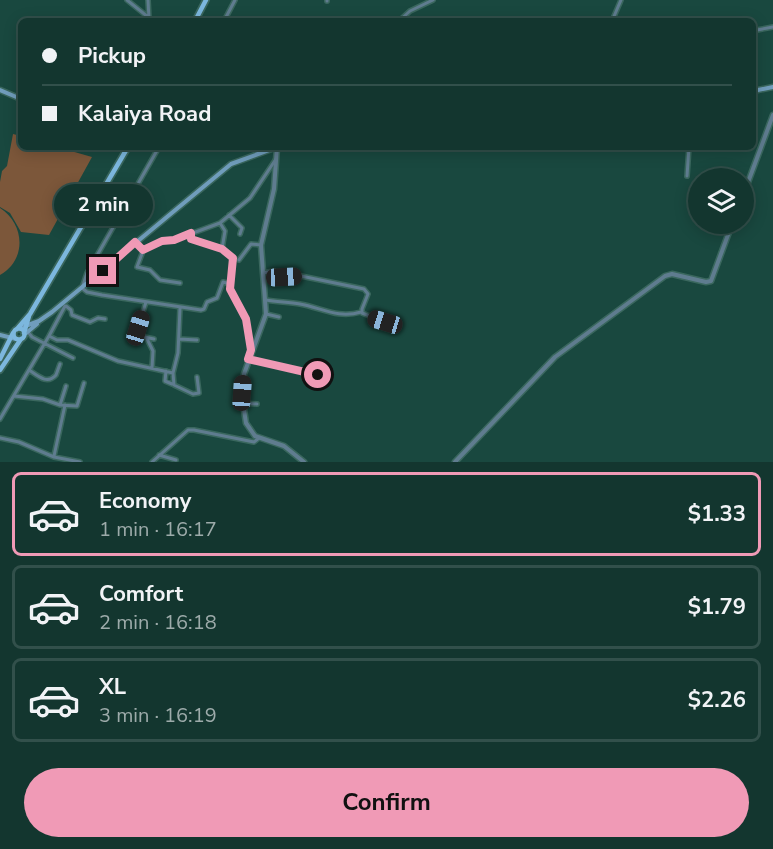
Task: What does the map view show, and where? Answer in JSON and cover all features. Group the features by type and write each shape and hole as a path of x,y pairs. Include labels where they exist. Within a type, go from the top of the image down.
{"main road":[{"path":"197,18 206,0"},
{"path":"756,90 773,87"},
{"path":"0,90 18,98"},
{"path":"0,370 3,358 20,333 126,150"},
{"path":"2,335 20,333 39,321 231,164 269,150"},
{"path":"3,358 30,314"}],"street":[{"path":"127,0 149,18"},
{"path":"148,0 149,18"},
{"path":"226,18 235,0"},
{"path":"402,18 410,10 433,0"},
{"path":"613,18 621,0"},
{"path":"756,31 773,27"},
{"path":"753,168 773,115"},
{"path":"157,150 87,273 82,288 87,292 102,295 203,310 207,302 217,298 223,282 230,284"},
{"path":"277,150 271,204 261,245 266,314 248,359 244,375 243,403 249,430 259,438 284,446 304,462"},
{"path":"687,176 689,150"},
{"path":"180,283 160,280 150,270 137,267 143,250 162,241 174,240 220,223 249,198 277,158"},
{"path":"229,215 242,228 240,234"},
{"path":"220,223 225,231 222,249"},
{"path":"191,233 191,239 222,249 233,258 231,293 242,308 246,319 251,350"},
{"path":"455,462 555,357 665,276 672,274 706,282 711,281 728,234"},
{"path":"135,242 143,250"},
{"path":"239,260 251,244 261,245"},
{"path":"263,273 274,271 278,277 301,276 364,289 368,294 361,312"},
{"path":"0,419 69,298"},
{"path":"266,300 298,303 336,315 361,312 385,322"},
{"path":"146,302 137,332 140,336 154,339"},
{"path":"66,306 72,315 80,320 90,322 98,318 105,319"},
{"path":"174,385 173,373 179,339 180,308"},
{"path":"266,314 279,317"},
{"path":"20,333 73,358"},
{"path":"49,336 68,340 118,361 173,373"},
{"path":"146,337 153,347 152,368"},
{"path":"179,339 197,340"},
{"path":"248,359 318,375"},
{"path":"29,370 44,380 49,380 56,375 60,364"},
{"path":"166,371 166,382 193,394 198,394 199,385 196,377"},
{"path":"14,396 77,406 84,383"},
{"path":"60,405 66,386"},
{"path":"243,403 257,404"},
{"path":"54,457 65,405"},
{"path":"152,462 188,430 254,442 259,438"},
{"path":"0,438 19,442 54,457 80,462"},
{"path":"159,455 176,460"}],"shaded area":[{"path":"13,134 18,135 18,150 68,150 92,157 49,235 21,232 10,213 0,207 0,182 2,171 7,166"},
{"path":"0,208 14,223 20,242 15,260 0,275"}],"route":[{"path":"103,271 135,242 143,250 162,241 174,240 191,233 191,239 222,249 233,258 230,289 242,308 249,329 251,350 248,359 318,375"}]}
